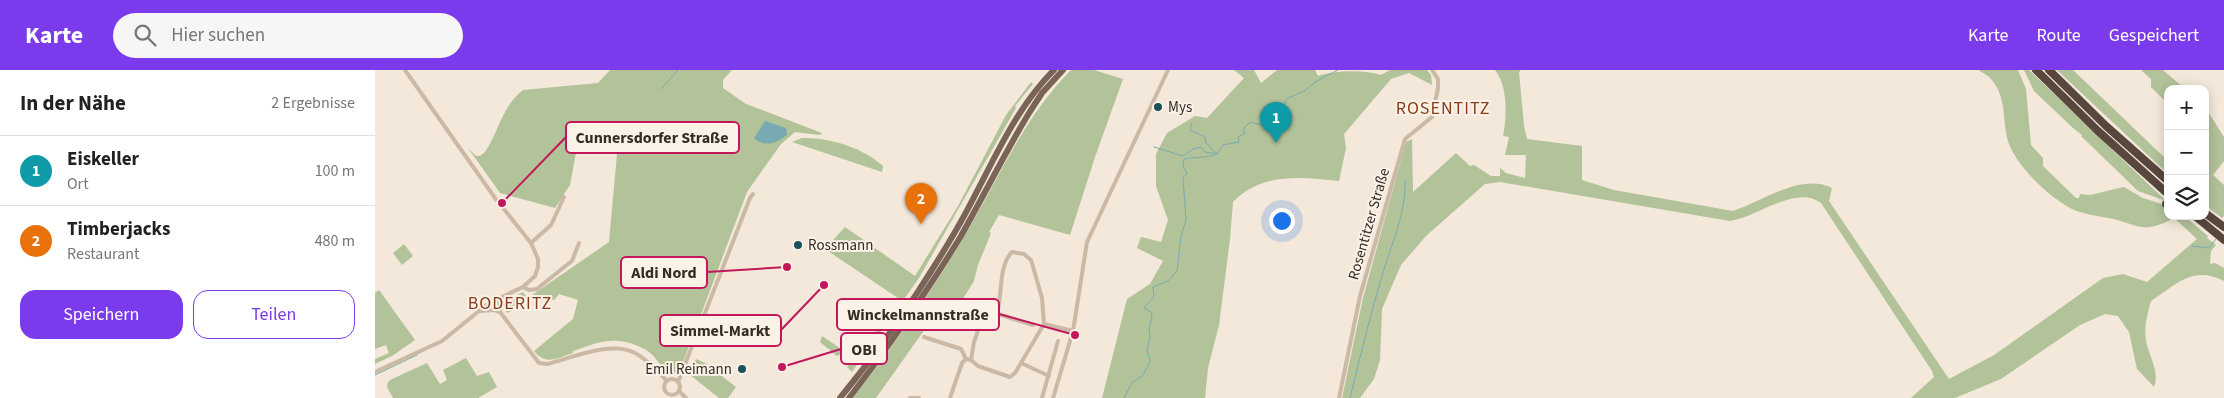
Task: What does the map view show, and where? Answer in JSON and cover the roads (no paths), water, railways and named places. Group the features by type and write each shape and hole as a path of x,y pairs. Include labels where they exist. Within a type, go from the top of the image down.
{"highway":[{"path":"2036,70 2099,132 2164,190"},
{"path":"2049,70 2106,126 2164,177"},
{"path":"2209,216 2221,225"},
{"path":"2200,220 2224,240"}],"main road":[{"path":"840,398 920,288 956,232 1022,109 1054,70"},
{"path":"849,398 926,292 961,235 1041,94 1063,70"}],"street":[{"path":"375,372 442,341 489,303 523,287 535,276 538,267 538,259 531,243 495,198 405,70"},
{"path":"1053,398 1073,331 1087,242 1168,70"},
{"name":"Rosentitzer Straße","path":"1339,398 1360,296 1405,139 1432,116 1438,88 1437,78 1432,70"},
{"path":"686,398 679,391 678,382 753,194"},
{"path":"531,243 551,225 565,197"},
{"path":"523,287 529,290 537,289 571,261 579,243"},
{"path":"924,337 961,350 969,359 978,366 1010,376 1015,373 1044,324 1041,294 1031,260 1025,254 1017,252 1010,254 1001,282 1001,297 996,311 982,319 969,359 961,364 950,398"},
{"path":"501,298 499,302 500,312 536,360 543,364 600,350 618,348 636,353 667,381"},
{"path":"479,311 494,310 500,312"},
{"path":"996,311 998,314 1033,325"},
{"path":"1044,324 1073,331"},
{"path":"1043,398 1058,341"},
{"path":"1021,363 1049,376"},
{"path":"667,381 673,379 678,382"},
{"path":"667,381 664,389 668,394 674,395 679,391"},
{"path":"910,398 919,398"}],"water":[{"path":"765,121 786,128 787,135 767,144 758,141 754,138"}],"waterway":[{"path":"661,89 678,70"},
{"path":"1273,117 1281,118 1286,99 1304,91 1317,81 1338,70"},
{"path":"1192,123 1190,130 1205,137 1206,143 1217,154 1223,145 1239,142 1238,137 1244,134 1244,128 1250,122 1262,125"},
{"path":"1154,147 1183,156 1193,149 1201,147 1205,152 1217,154"},
{"path":"1124,398 1132,383 1143,375 1150,361 1147,350 1152,318 1151,312 1144,308 1154,297 1153,287 1168,281 1177,271 1181,236 1186,220 1183,178 1187,173 1183,167 1184,159 1217,154"},
{"path":"1350,398 1373,306 1401,218 1405,181"},
{"path":"2192,246 2209,248 2216,239"},
{"path":"375,375 417,355"}],"place":[{"name":"Mys","path":"1158,107"},
{"name":"Eiskeller","path":"1276,143"},
{"name":"Cunnersdorfer Straße","path":"502,203"},
{"name":"Timberjacks","path":"921,224"},
{"name":"Rossmann","path":"798,245"},
{"name":"Aldi Nord","path":"787,267"},
{"name":"Simmel-Markt","path":"824,285"},
{"name":"Winckelmannstraße","path":"1075,335"},
{"name":"OBI","path":"782,367"},
{"name":"Emil Reimann","path":"742,369"}],"district":[{"name":"ROSENTITZ","path":"1443,108"},
{"name":"BODERITZ","path":"510,303"}]}
